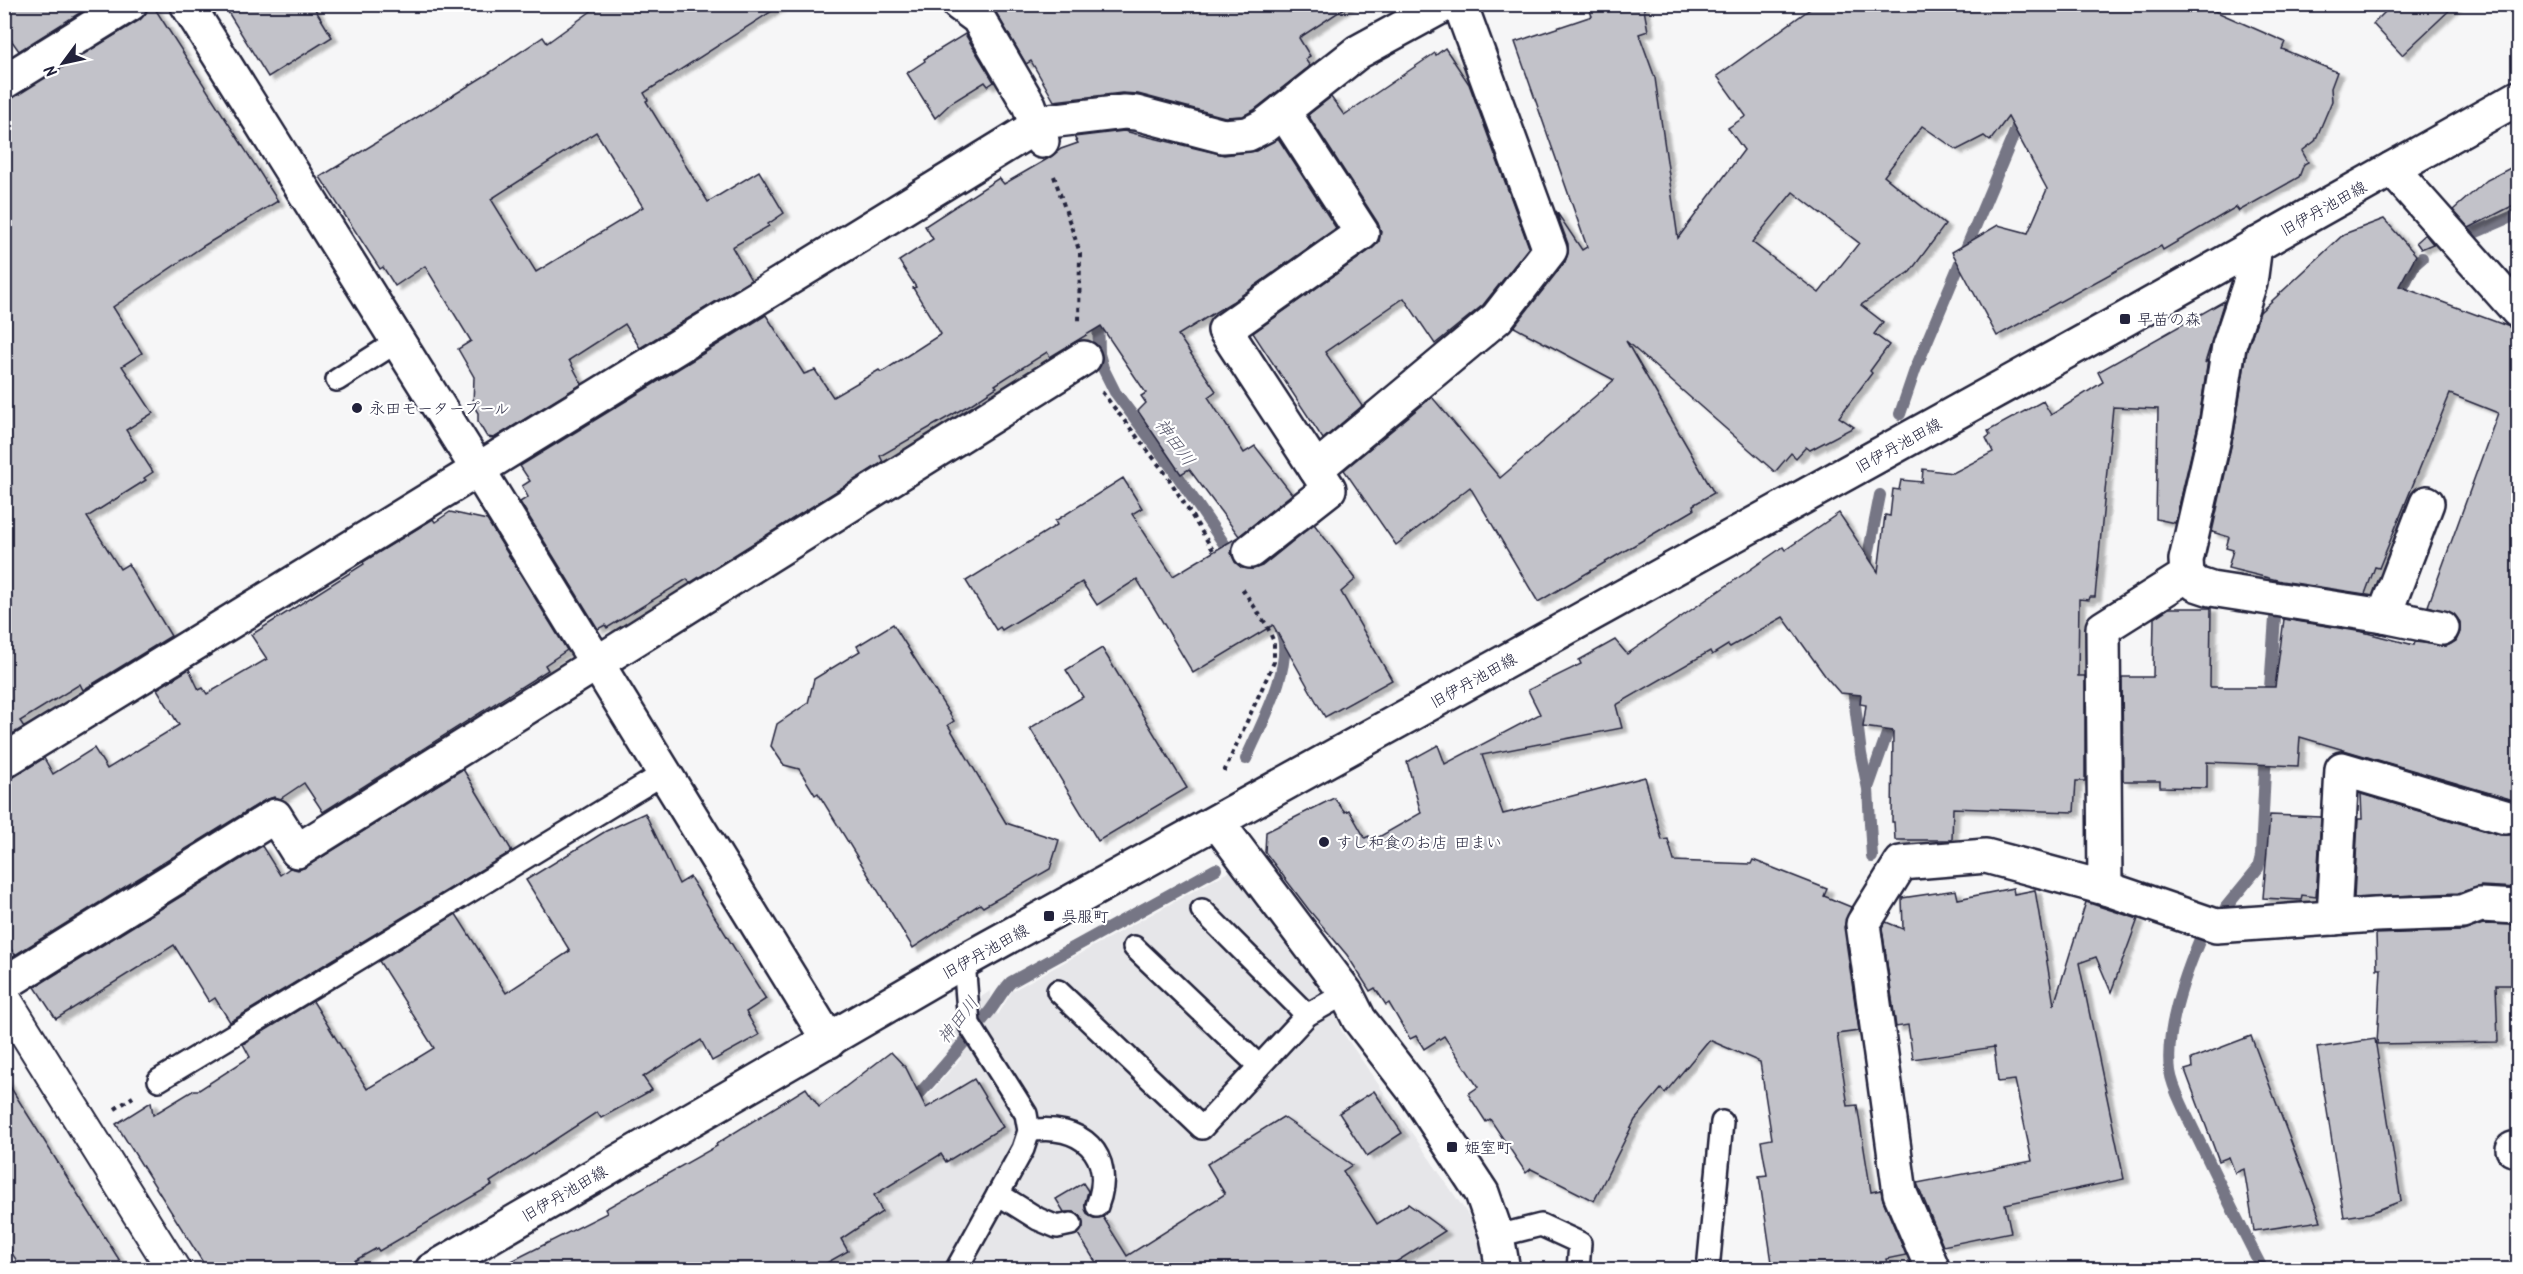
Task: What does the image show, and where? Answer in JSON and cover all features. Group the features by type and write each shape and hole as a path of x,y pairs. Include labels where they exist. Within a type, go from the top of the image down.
{"street":[{"path":"4,82 130,4"},
{"path":"187,4 477,468 829,1041"},
{"path":"959,4 978,18 1029,105 1040,134"},
{"path":"4,761 477,468 1040,134 1060,119 1136,113 1223,136 1248,134 1264,126 1358,52 1446,4"},
{"path":"1316,469 1497,318 1550,250 1460,4"},
{"name":"旧伊丹池田線","path":"432,1269 964,961 2518,98"},
{"path":"1250,551 1329,489 1224,330 1362,233 1283,111"},
{"path":"2392,169 2518,311"},
{"path":"2255,245 2250,283 2229,346 2216,429 2186,560 2187,575 2196,584 2211,589 2384,616 2442,628"},
{"path":"4,984 275,816 297,851 1084,358"},
{"path":"2384,616 2427,503"},
{"path":"2106,888 2103,628 2187,575"},
{"path":"2334,918 2342,769 2505,817"},
{"path":"1217,822 1346,993 1359,1019 1416,1093 1482,1193 1497,1236 1503,1269"},
{"path":"1933,1269 1900,1193 1863,924 1901,863 1986,856 2106,888 2216,926 2462,912 2480,905 2518,908"},
{"path":"4,998 174,1269"}],"lane":[{"path":"337,380 398,341"},
{"path":"159,1080 663,774"},
{"path":"1202,910 1306,1015"},
{"path":"1134,947 1259,1066"},
{"path":"956,1269 1014,1167 1029,1131 1026,1114 969,1024 969,997 964,961"},
{"path":"1058,991 1202,1128 1306,1015 1346,993"},
{"path":"1708,1269 1722,1122"},
{"path":"1029,1131 1050,1127 1070,1133 1088,1144 1100,1162 1104,1177 1097,1206"},
{"path":"998,1194 1038,1219 1057,1227 1071,1224"},
{"path":"1497,1236 1541,1225 1580,1243 1578,1269"}],"path":[{"path":"1040,134 1080,253 1079,325 1084,358 1105,396 1166,474 1219,557"},
{"path":"1217,822 1223,776 1274,662 1274,642 1266,624 1238,584"},
{"path":"86,1128 159,1080"}],"shaded area":[{"path":"1230,871 1333,1004 1341,1030 1471,1219 1476,1229 1484,1269 811,1270 815,1247 921,1103 961,1059 951,1043 949,1019 990,991 990,1004 998,1015 1012,991"}],"building":[{"path":"4,4 94,4 19,51 4,30"},
{"path":"149,4 152,4 278,201 205,245 113,307 142,353 122,366 153,413 126,430 153,472 144,478 146,480 87,517 120,569 128,564 171,636 83,690 80,684 20,721 24,727 4,739 4,102 140,20"},
{"path":"223,4 312,4 332,37 268,77"},
{"path":"601,4 783,4 644,93 648,100 646,101 708,202 759,171 784,213 768,224 769,226 732,247 751,280 640,348 625,324 569,360 582,384 494,438 487,437 478,422 478,413 473,405 474,377 458,349 471,341 425,266 395,286 383,267 380,269 320,177 486,75 543,37 547,43","holes":["596,132 643,207 536,272 491,199"]},
{"path":"991,4 1351,4 1299,38 1310,56 1305,59 1310,66 1254,110 1243,116 1225,117 1138,94 1122,93 1054,101 1031,61 1026,64"},
{"path":"1587,4 1643,4 1648,31 1639,34 1655,78 1678,238 1744,150 1728,128 1746,116 1717,76 1817,4 2199,4 2285,42 2282,49 2337,72 2331,88 2332,101 2315,141 2302,151 2308,162 2304,164 2299,177 2239,211 2236,207 2163,250 2161,246 1997,336 1952,252 1998,225 2028,233 2047,189 2008,117 1990,141 1984,136 1957,150 1922,126 1884,176 1945,225 1910,272 1861,305 1883,322 1874,334 1889,345 1870,371 1872,373 1839,417 1854,427 1810,450 1806,447 1796,458 1791,453 1775,472 1626,341 1714,493 1693,505 1694,510 1538,602 1470,487 1396,545 1344,470 1432,397 1500,478 1614,380 1514,327 1565,262 1568,244 1556,211 1582,250 1587,247 1515,42 1592,16","holes":["1793,192 1859,243 1819,293 1752,242"]},
{"path":"2393,4 2456,4 2402,55 2373,24"},
{"path":"965,34 994,82 988,86 985,82 951,103 935,118 907,73 925,61 924,59"},
{"path":"1445,48 1469,84 1529,247 1483,305 1435,344 1404,298 1325,352 1362,406 1323,439 1253,333 1373,248 1379,242 1381,232 1378,223 1308,115 1331,97 1344,115"},
{"path":"1124,131 1224,155 1256,151 1278,138 1336,228 1232,302 1178,335 1216,391 1208,397 1244,453 1255,446 1292,494 1239,536 1189,469 1181,474 1138,411 1146,403 1141,396 1146,393 1101,326 1050,357 1047,352 995,385 997,387 971,404 880,456 883,462 690,583 687,579 607,628 605,625 598,629 520,502 528,497 522,486 530,481 520,466 766,315 804,374 815,370 833,397 879,370 881,372 885,370 941,334 899,261 933,239 925,226 999,178 1004,184 1061,149 1078,143 1074,137"},
{"path":"2518,164 2518,203 2469,228 2453,210 2487,180"},
{"path":"2384,219 2416,255 2399,286 2518,330 2518,804 2510,799 2300,737 2298,766 2207,762 2207,788 2160,787 2160,781 2123,781 2122,677 2153,677 2154,618 2169,608 2211,608 2210,687 2275,687 2284,619 2363,632 2414,645 2415,642 2447,646 2456,641 2460,632 2460,622 2454,614 2428,606 2498,413 2450,394 2379,568 2375,567 2365,594 2281,581 2228,568 2233,550 2226,548 2229,537 2212,532 2234,433 2247,350 2260,312 2344,234"},
{"path":"2425,234 2433,244 2421,249 2416,242"},
{"path":"2224,301 2205,363 2208,360 2198,425 2175,523 2156,519 2158,409 2113,407 2095,597 2090,597 2089,600 2079,599 2078,676 2085,676 2085,781 2076,781 2074,812 1953,808 1952,840 1895,840 1894,822 1892,822 1893,731 1863,727 1866,705 1860,704 1861,695 1840,693 1783,617 1730,647 1728,645 1712,655 1710,651 1616,705 1622,728 1482,755 1503,814 1645,777 1662,840 1668,839 1674,861 1751,864 1753,860 1827,889 1824,896 1851,907 1844,927 1859,1031 1837,1034 1848,1106 1857,1105 1871,1192 1881,1190 1906,1255 1886,1259 1888,1269 1773,1269 1759,1176 1767,1175 1761,1141 1772,1139 1760,1062 1709,1040 1665,1093 1661,1089 1635,1120 1594,1201 1531,1169 1526,1173 1490,1119 1486,1122 1468,1094 1478,1087 1444,1036 1424,1049 1416,1036 1410,1039 1389,1003 1386,1005 1375,988 1370,991 1347,955 1265,852 1266,832 1334,798 1345,812 1349,810 1365,838 1369,836 1372,841 1421,813 1407,762 1438,745 1445,764 1540,714 1528,690 1581,664 1579,660 1615,640 1627,654 1783,547 1785,550 1839,513 1878,572 1885,515 1890,516 1893,489 1899,490 1901,480 1922,482 1923,469 1953,473 1993,452 1986,438 1990,435 1988,431 2043,401 2051,415 2103,382 2098,372"},
{"path":"1123,478 1142,508 1132,514 1173,576 1238,537 1233,543 1231,553 1235,562 1242,568 1253,569 1262,566 1314,524 1356,579 1341,592 1392,680 1325,717 1273,625 1193,673 1137,579 1097,605 1082,582 1002,630 1000,627 996,630 966,581 1057,525 1055,521"},
{"path":"450,512 487,520 567,650 545,665 548,670 323,812 304,783 280,799 274,797 265,800 15,955 4,939 4,780 14,777 44,758 53,774 94,748 107,769 179,725 157,689 189,669 199,690 203,688 207,694 267,659 251,635 364,564 363,562 433,519 435,522"},
{"path":"893,624 954,721 948,725 1006,823 1059,840 1050,869 983,907 980,904 913,948 818,793 815,795 799,769 784,765 771,746 777,724 808,703 814,679 860,651 857,646"},
{"path":"1102,648 1187,788 1098,841 1030,728 1083,697 1066,670"},
{"path":"463,769 512,851 230,1022 215,998 209,1002 174,945 56,1019 35,987 262,846 280,875 290,868 298,870 306,867"},
{"path":"2361,794 2500,835 2510,835 2518,830 2518,888 2481,886 2458,893 2354,898 2358,819 2362,819"},
{"path":"645,813 679,884 690,877 766,999 746,1012 759,1035 712,1061 701,1040 643,1077 652,1090 601,1118 597,1112 490,1182 492,1185 379,1251 377,1248 340,1269 207,1269 116,1124 151,1102 153,1115 194,1090 199,1090 250,1057 243,1044 313,1001 367,1089 434,1048 379,961 456,914 506,993 570,951 526,880 606,831"},
{"path":"2270,815 2321,817 2316,897 2302,895 2301,900 2263,898"},
{"path":"2013,888 2014,894 2035,890 2054,1005 2086,902 2138,919 2111,992 2096,957 2079,963 2124,1179 2005,1204 2011,1232 1943,1246 1917,1183 2032,1161 2015,1080 1998,1082 1994,1047 1913,1059 1908,1025 1896,1027 1882,928 1886,922 1903,929 1902,898 1956,890 1958,899"},
{"path":"2483,924 2518,925 2518,985 2496,985 2498,1042 2377,1044 2381,969 2377,969 2376,934 2463,931"},
{"path":"2251,1036 2321,1221 2254,1231 2244,1169 2235,1173 2229,1157 2219,1161 2185,1070 2192,1068 2191,1059"},
{"path":"2375,1039 2401,1201 2370,1213 2344,1217 2317,1048"},
{"path":"891,1052 906,1068 926,1108 974,1079 1003,1127 946,1162 941,1154 874,1195 882,1212 841,1239 848,1251 816,1269 496,1269 607,1213 605,1209 717,1146 716,1144 806,1088 819,1107"},
{"path":"4,1077 125,1269 22,1269 4,1241"},
{"path":"1374,1091 1402,1133 1367,1156 1339,1113"},
{"path":"1283,1117 1352,1165 1343,1171 1377,1224 1408,1204 1445,1231 1385,1269 1100,1269 1078,1234 1083,1227 1081,1216 1074,1212 1064,1212 1056,1199 1083,1183 1088,1191 1085,1203 1088,1215 1094,1218 1103,1217 1127,1256 1225,1194 1207,1164"}],"waterway":[{"path":"1900,414 1915,370 2022,115"},
{"path":"2474,233 2518,214"},
{"path":"2396,301 2414,265 2422,258"},
{"name":"神田川","path":"1098,311 1099,354 1115,392 1173,469 1246,576"},
{"path":"1865,571 1880,495"},
{"path":"2269,702 2275,618"},
{"name":"神田川","path":"1246,759 1280,678 1284,645 1281,631"},
{"path":"1852,680 1861,754 1868,789 1872,857"},
{"path":"1869,785 1888,731 1898,720"},
{"path":"2226,907 2258,868 2261,856 2266,749"},
{"name":"神田川","path":"909,1105 989,1012 1011,982 1216,869"},
{"path":"2200,939 2182,987 2173,1021 2169,1055 2171,1077 2186,1114 2263,1270"}],"place":[{"name":"早苗の森","path":"2125,319"},
{"name":"永田モータープール","path":"357,408"},
{"name":"すし和食のお店 田まい","path":"1324,842"},
{"name":"呉服町","path":"1049,916"},
{"name":"姫室町","path":"1452,1147"}]}
